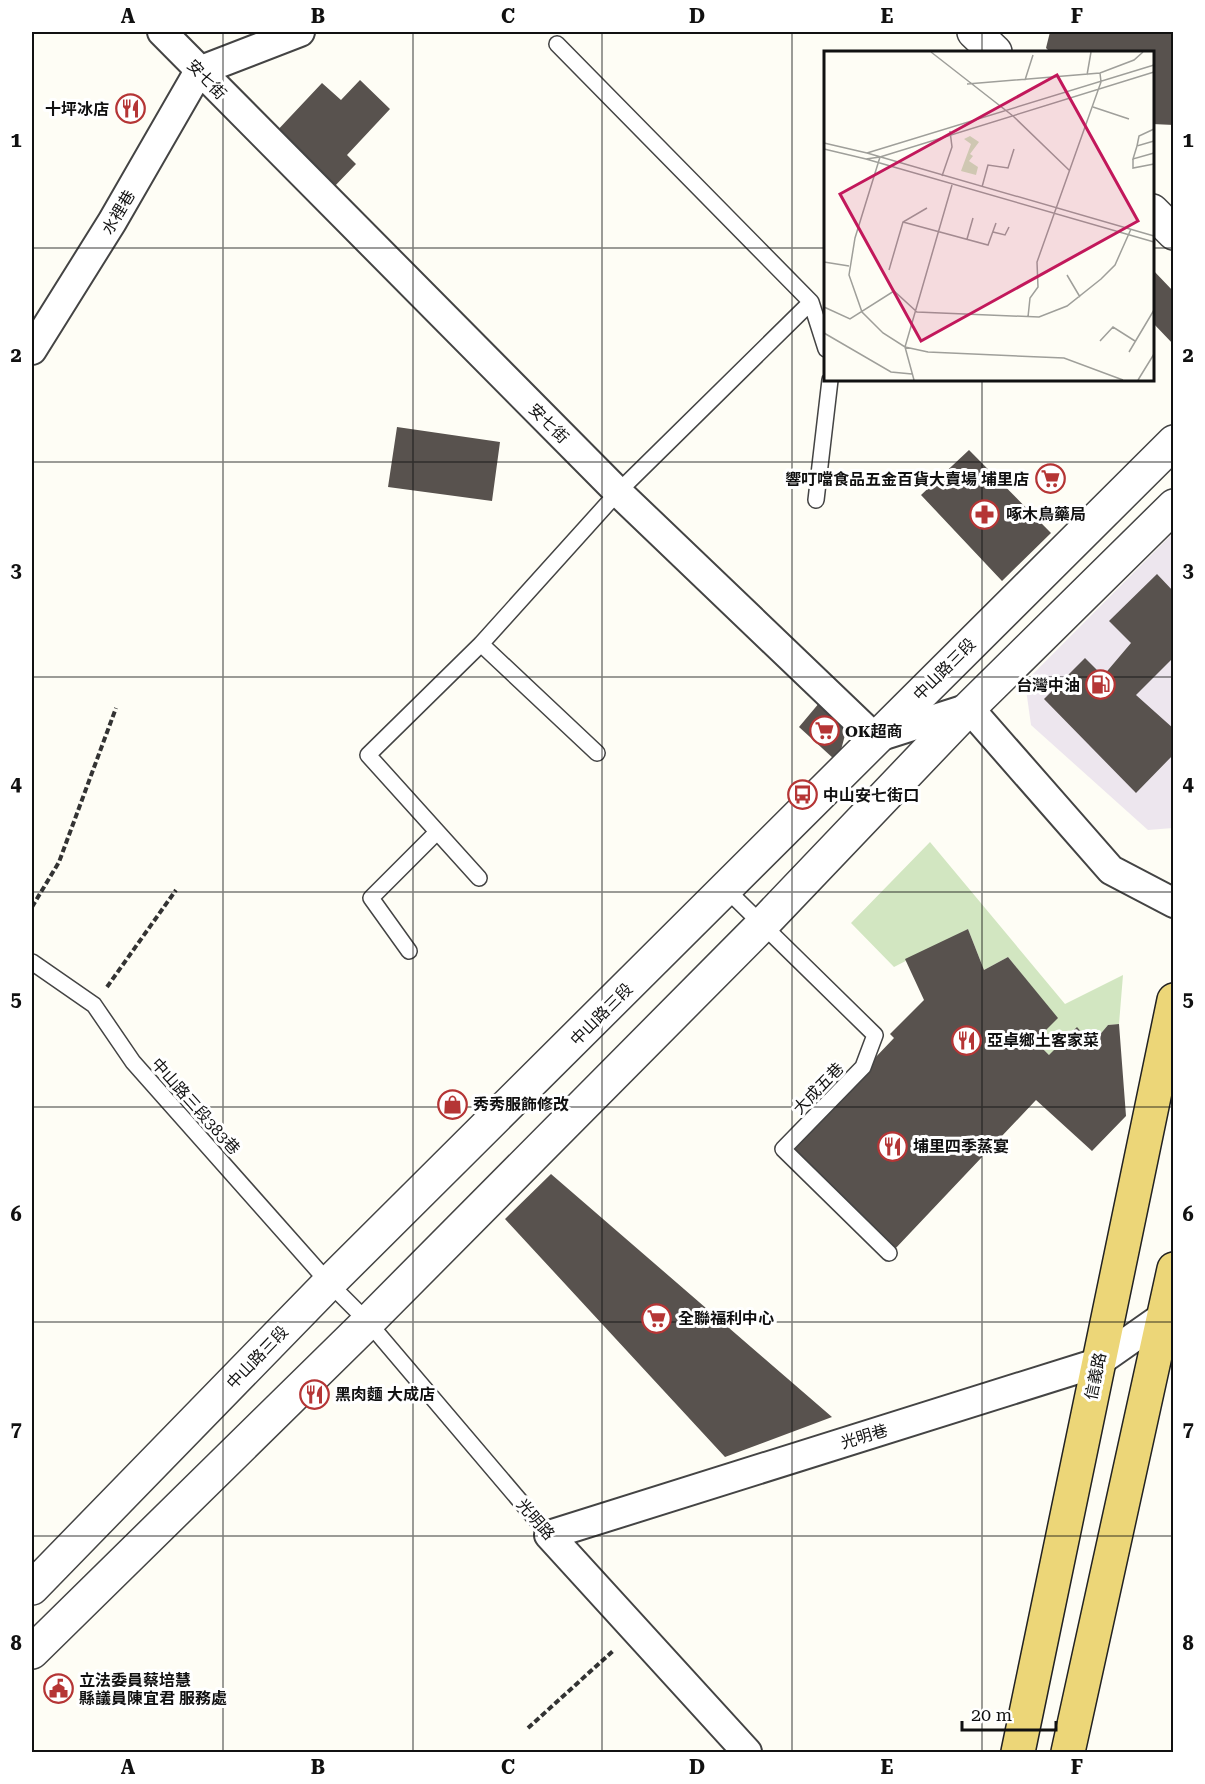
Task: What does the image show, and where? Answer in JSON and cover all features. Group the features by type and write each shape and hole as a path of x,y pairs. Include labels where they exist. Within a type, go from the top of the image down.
{"main road":[{"name":"信義路","path":"1018,1752 1173,1000"},
{"path":"1068,1752 1169,1311 1173,1269"}],"street":[{"name":"安七街","path":"162,32 618,492 875,738"},
{"path":"199,71 300,32"},
{"path":"974,32 994,51"},
{"name":"水裡巷","path":"32,350 112,222 199,71"},
{"path":"1154,214 1173,233"},
{"name":"中山路三段","path":"32,1588 329,1283 727,890 875,738 1173,442"},
{"path":"32,1652 368,1322 762,925 969,708 1173,506"},
{"path":"875,738 969,708"},
{"path":"969,708 1111,870 1173,903"},
{"name":"光明巷","path":"549,1535 1097,1363 1169,1311"},
{"name":"光明路","path":"549,1535 638,1629 747,1752"}],"lane":[{"path":"556,44 811,302 824,346"},
{"path":"479,878 368,755 481,644 618,492 811,302"},
{"path":"816,500 830,381"},
{"path":"481,644 597,753"},
{"path":"409,951 371,898 437,832"},
{"name":"大成五巷","path":"727,890 875,1035 863,1067 783,1149 889,1253"},
{"name":"中山路三段383巷","path":"32,962 94,1005 133,1062 329,1283"},
{"name":"光明路","path":"329,1283 368,1322 549,1535"}],"path":[{"path":"32,907 59,862 116,708"},
{"path":"94,1005 176,890"},
{"path":"528,1728 638,1629"}],"shaded area":[{"name":"台灣中油","path":"1173,533 1173,828 1148,830 1031,725 1025,682"}],"green space":[{"path":"930,842 1065,1004 1123,975 1119,1024 1108,1025 1092,1044 1049,1055 1035,1041 1057,1018 1008,957 984,970 968,929 894,967 851,923"}],"building":[{"path":"1050,32 1174,32 1174,125 1154,124 1154,51 1049,51 1046,48"},
{"path":"360,80 390,109 347,155 356,164 332,189 274,134 322,83 341,100"},
{"path":"1154,271 1174,292 1174,345 1154,324"},
{"path":"397,427 500,442 492,501 388,487"},
{"name":"啄木鳥藥局","path":"969,450 1051,533 1002,581 921,495"},
{"name":"台灣中油","path":"1157,574 1174,592 1174,657 1136,695 1174,729 1174,754 1136,793 1044,699 1085,658 1103,676 1131,643 1109,621"},
{"name":"OK超商","path":"825,696 841,712 845,735 841,750 834,759 799,727"},
{"path":"968,929 984,970 1008,957 1058,1018 1035,1041 1049,1055 1077,1027 1092,1044 1108,1025 1119,1024 1126,1116 1092,1151 1036,1100 894,1250 786,1151 894,1038 890,1034 924,1000 905,959"},
{"name":"全聯福利中心","path":"551,1174 832,1417 725,1457 505,1219"}],"place":[{"name":"十坪冰店","path":"130,109"},
{"name":"響叮噹食品五金百貨大賣場 埔里店","path":"1050,479"},
{"name":"啄木鳥藥局","path":"985,514"},
{"name":"台灣中油","path":"1101,685"},
{"name":"OK超商","path":"824,731"},
{"name":"中山安七街口","path":"802,795"},
{"name":"亞卓鄉土客家菜","path":"966,1040"},
{"name":"秀秀服飾修改","path":"452,1104"},
{"name":"埔里四季蒸宴","path":"892,1146"},
{"name":"全聯福利中心","path":"657,1318"},
{"name":"黑肉麵 大成店","path":"314,1394"},
{"name":"立法委員蔡培慧 縣議員陳宜君 服務處","path":"58,1689"}]}
